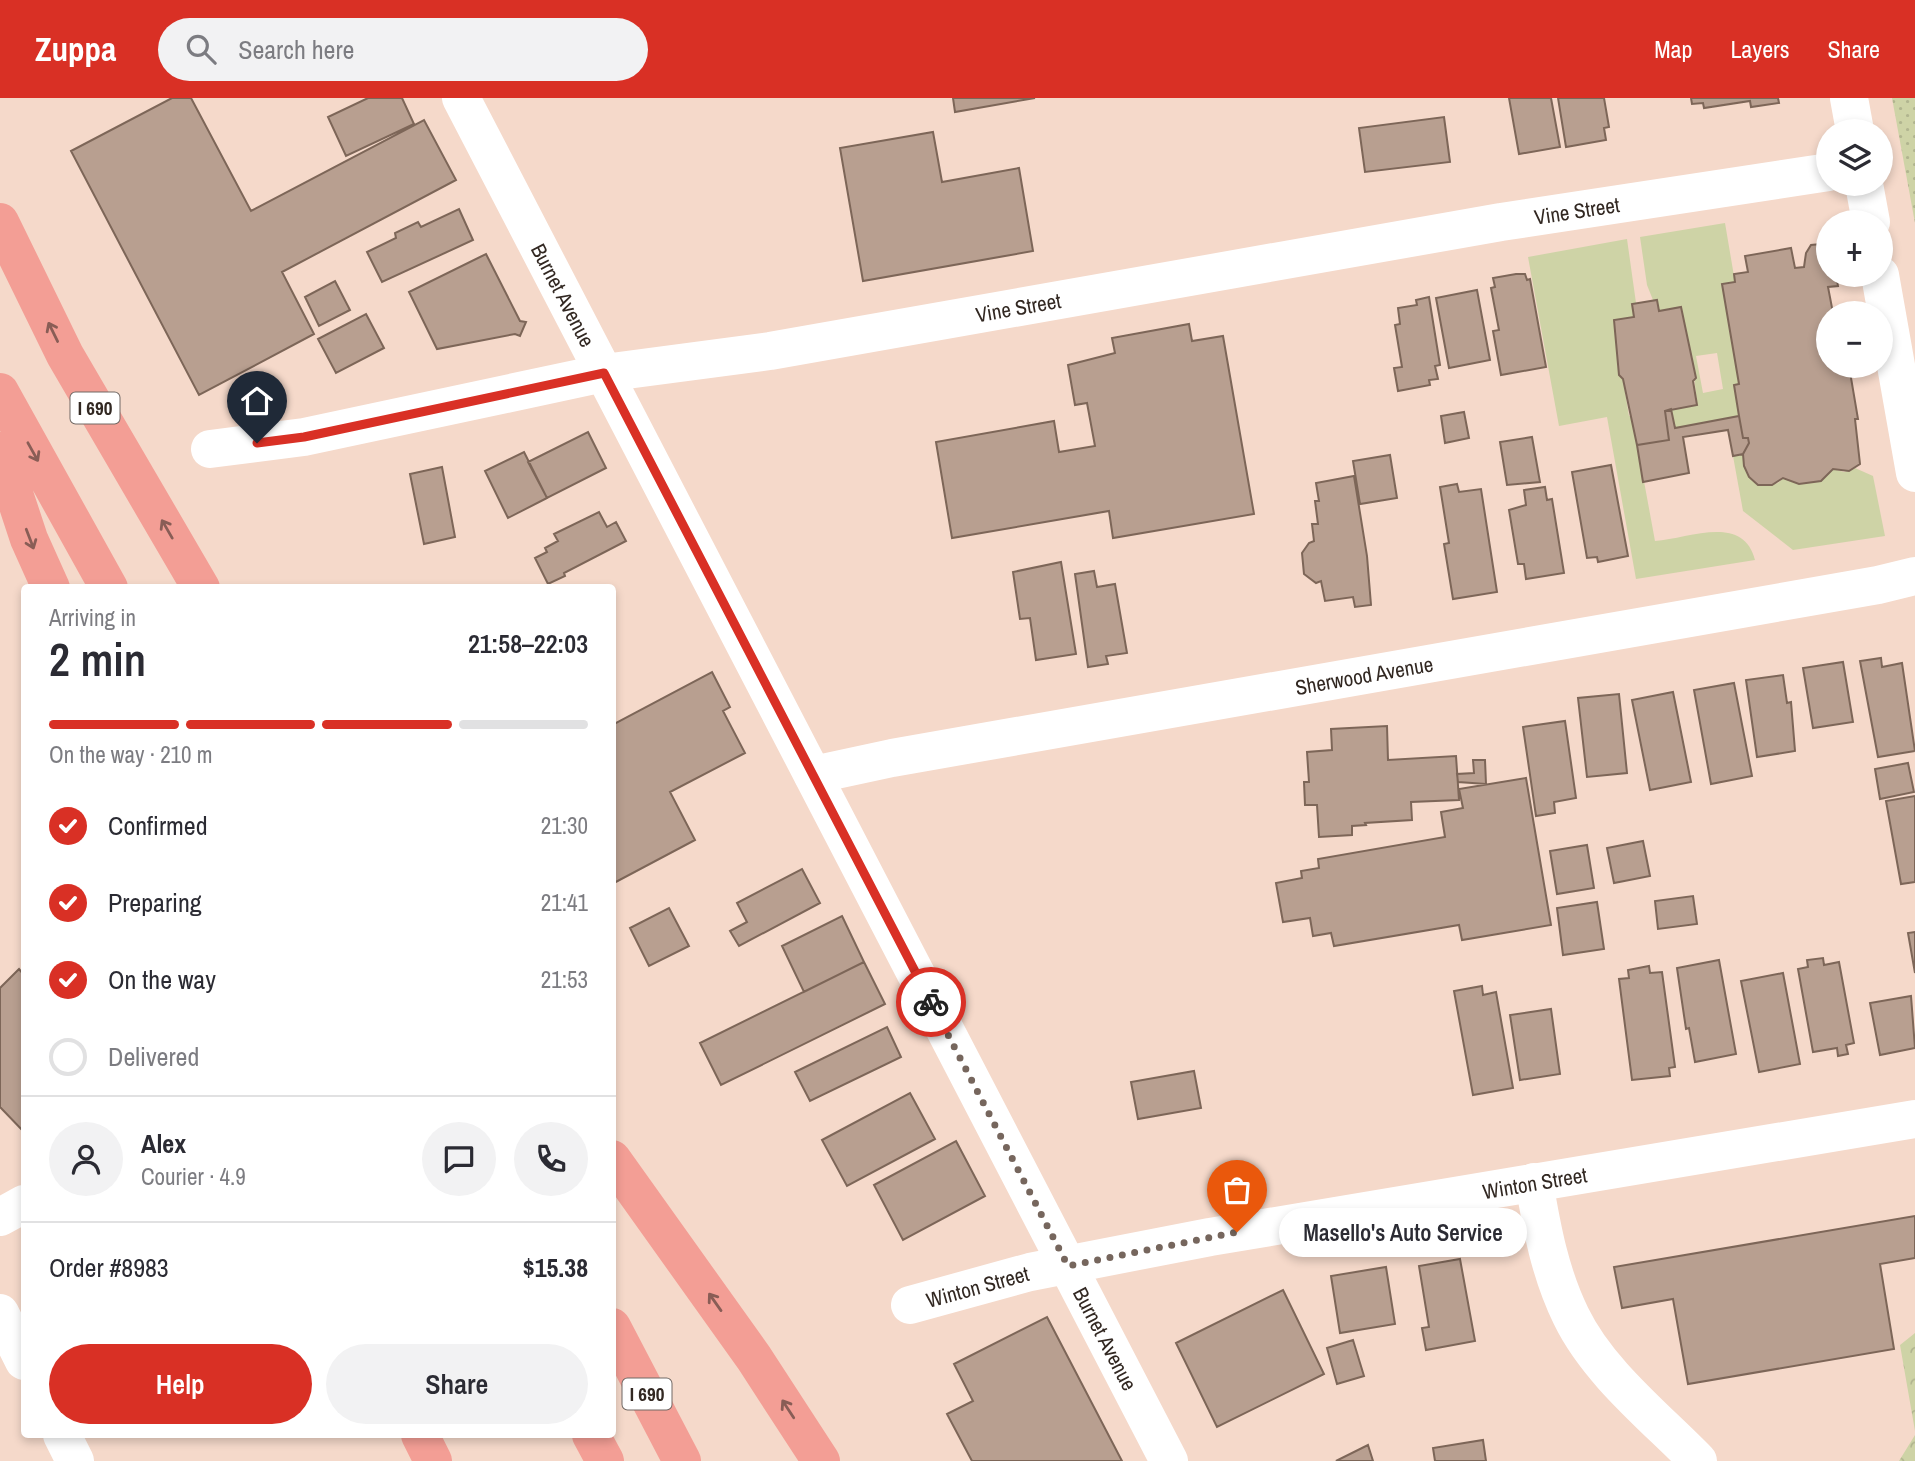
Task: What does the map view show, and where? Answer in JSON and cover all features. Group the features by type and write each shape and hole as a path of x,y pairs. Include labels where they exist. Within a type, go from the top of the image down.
{"highway":[{"name":"I 690","path":"0,222 65,355 199,584"},
{"path":"0,392 107,584"},
{"path":"0,451 29,538 49,584"},
{"path":"616,1164 754,1358 821,1461"},
{"name":"I 690","path":"616,1335 682,1461"},
{"path":"422,1438 433,1461"},
{"path":"593,1438 606,1461"}],"street":[{"name":"Burnet Avenue","path":"461,98 1169,1461"},
{"path":"1849,98 1853,119"},
{"name":"Vine Street","path":"210,449 304,437 604,373 770,351 1488,224 1816,174"},
{"path":"1882,287 1915,473"},
{"name":"Sherwood Avenue","path":"813,775 892,758 1866,587 1915,576"},
{"name":"Winton Street","path":"910,1305 1030,1272 1210,1237 1915,1119"},
{"path":"1534,1182 1546,1252 1572,1318 1617,1378 1698,1461"},
{"path":"0,1217 21,1206"},
{"path":"9,1314 21,1352"},
{"path":"64,1438 75,1461"}],"green space":[{"path":"1892,98 1915,98 1915,223"},
{"path":"1725,223 1735,282 1739,416 1675,428 1671,409 1697,405 1692,355 1688,353 1681,308 1659,311 1657,300 1653,300 1647,285 1640,237","holes":["1717,353 1723,389 1703,393 1696,356"]},
{"path":"1627,239 1636,303 1632,304 1634,317 1614,320 1620,357 1617,362 1619,375 1623,379 1629,416 1632,416 1655,541 1713,532 1727,533 1739,537 1749,546 1755,560 1636,579 1607,417 1559,426 1528,257"},
{"path":"1743,454 1749,477 1765,486 1778,483 1783,478 1797,482 1816,481 1833,469 1844,472 1855,468 1873,476 1885,536 1793,550 1743,511 1733,456"},
{"path":"1915,1333 1915,1431 1900,1345"},
{"path":"1915,1435 1915,1461 1899,1461"}],"building":[{"path":"172,98 191,98 251,211 424,120 456,180 282,272 314,334 199,395 71,151"},
{"path":"368,98 402,98 414,124 346,156 328,117"},
{"path":"953,98 1035,98 955,112"},
{"path":"1509,98 1551,98 1560,147 1519,154"},
{"path":"1558,98 1604,98 1609,127 1604,128 1606,140 1566,147"},
{"path":"1691,98 1778,98 1779,103 1751,107 1750,101 1704,108 1703,103 1692,104"},
{"path":"1444,117 1450,162 1365,172 1359,128"},
{"path":"933,132 942,182 1019,168 1033,251 863,281 840,148"},
{"path":"459,209 473,240 382,282 367,252 396,238 395,233 418,222 421,227"},
{"path":"1816,244 1816,287 1828,287 1831,301 1816,301 1816,378 1851,378 1858,419 1855,419 1860,464 1849,471 1833,469 1821,481 1799,484 1783,478 1772,485 1758,485 1749,477 1744,466 1743,454 1749,443 1748,438 1743,438 1739,416 1734,385 1739,384 1722,284 1735,282 1734,274 1748,272 1745,256 1791,248 1795,268 1804,267 1806,253 1811,245"},
{"path":"486,254 520,321 526,322 520,336 515,334 437,349 409,292"},
{"path":"1525,274 1527,280 1530,279 1546,367 1501,375 1493,331 1499,330 1491,288 1495,287 1493,278"},
{"path":"335,281 350,310 319,326 305,297"},
{"path":"1477,290 1490,360 1449,368 1436,298"},
{"path":"1429,297 1440,365 1435,366 1438,379 1429,380 1430,385 1398,391 1394,368 1402,367 1395,325 1400,324 1398,308 1417,305 1416,300"},
{"path":"1657,300 1659,311 1681,307 1696,378 1693,381 1697,405 1665,411 1669,440 1637,445 1623,379 1619,375 1614,320 1634,317 1632,304"},
{"path":"366,314 384,348 336,373 318,339"},
{"path":"1189,324 1192,341 1223,336 1254,514 1113,538 1109,511 952,538 936,442 1054,421 1059,452 1095,446 1087,403 1075,405 1068,365 1115,353 1112,338"},
{"path":"1671,409 1675,428 1739,416 1743,438 1748,438 1749,443 1743,454 1733,456 1728,430 1683,437 1689,473 1643,482 1637,445 1669,440 1665,411"},
{"path":"1464,412 1469,438 1445,443 1441,416"},
{"path":"588,432 606,468 547,498 528,462"},
{"path":"1532,437 1540,482 1507,485 1500,442"},
{"path":"524,452 547,498 508,518 485,471"},
{"path":"1390,455 1397,498 1360,504 1353,461"},
{"path":"1611,465 1628,556 1598,562 1597,557 1587,558 1572,472"},
{"path":"442,467 455,537 424,544 410,474"},
{"path":"1354,476 1367,556 1371,605 1355,607 1353,597 1325,601 1321,581 1316,583 1304,574 1302,553 1309,543 1314,541 1312,524 1318,524 1315,501 1319,501 1316,483"},
{"path":"1457,484 1459,492 1481,489 1497,592 1453,599 1444,544 1449,543 1440,487"},
{"path":"1545,487 1547,500 1552,499 1564,573 1526,579 1524,564 1518,564 1509,510 1526,505 1524,490"},
{"path":"599,512 607,527 616,522 626,541 548,584 535,558 547,552 545,548 558,541 554,534"},
{"path":"1061,562 1076,654 1036,660 1030,618 1020,619 1013,572"},
{"path":"1094,571 1097,587 1115,584 1127,653 1106,656 1108,664 1088,667 1075,574"},
{"path":"1881,658 1882,667 1902,663 1915,751 1878,757 1860,661"},
{"path":"1843,662 1853,722 1813,728 1803,668"},
{"path":"712,672 730,707 723,711 745,753 670,792 695,840 616,882 616,723"},
{"path":"1783,675 1787,703 1791,702 1795,751 1757,757 1746,680"},
{"path":"1734,683 1752,776 1711,784 1694,690"},
{"path":"1673,692 1691,782 1650,790 1632,700"},
{"path":"1619,694 1627,773 1587,777 1578,698"},
{"path":"1565,721 1576,798 1554,802 1555,813 1536,816 1523,727"},
{"path":"1387,726 1388,760 1456,756 1459,800 1411,802 1412,820 1365,823 1366,825 1352,826 1352,835 1319,837 1317,805 1305,805 1304,782 1309,782 1307,752 1332,750 1331,729"},
{"path":"1473,760 1485,760 1486,784 1458,782 1457,774 1474,773"},
{"path":"1908,763 1914,792 1880,799 1875,769"},
{"path":"1526,778 1551,925 1462,940 1459,925 1334,946 1331,933 1313,936 1310,918 1283,922 1276,883 1302,878 1301,871 1319,868 1318,859 1445,837 1441,812 1463,808 1459,789"},
{"path":"1915,796 1915,882 1901,884 1886,801"},
{"path":"1643,841 1650,876 1614,883 1607,848"},
{"path":"1587,845 1594,888 1557,894 1550,851"},
{"path":"802,869 820,903 739,946 730,931 747,922 737,903"},
{"path":"1693,896 1697,924 1658,929 1655,901"},
{"path":"1597,902 1604,949 1563,955 1557,908"},
{"path":"669,908 689,946 649,966 630,928"},
{"path":"842,916 864,962 804,992 782,946"},
{"path":"1915,932 1915,973 1908,933"},
{"path":"1823,958 1824,965 1839,962 1854,1043 1846,1045 1848,1054 1838,1056 1837,1048 1813,1052 1798,969 1808,967 1807,960"},
{"path":"1719,960 1736,1054 1695,1062 1689,1028 1686,1029 1677,968"},
{"path":"864,962 885,1004 721,1085 700,1043"},
{"path":"1649,966 1650,973 1662,972 1675,1067 1669,1068 1670,1076 1632,1080 1619,979 1629,978 1628,970"},
{"path":"19,969 21,1129 0,1107 0,988"},
{"path":"1783,973 1800,1064 1759,1072 1741,981"},
{"path":"1482,986 1483,995 1496,992 1513,1088 1473,1095 1454,991"},
{"path":"1911,996 1915,1048 1880,1055 1870,1003"},
{"path":"1551,1009 1560,1074 1520,1080 1510,1015"},
{"path":"887,1027 901,1057 810,1101 795,1072"},
{"path":"1194,1071 1201,1108 1138,1119 1131,1082"},
{"path":"910,1093 935,1139 847,1186 822,1140"},
{"path":"956,1141 985,1196 903,1240 874,1185"},
{"path":"1915,1216 1915,1258 1880,1264 1894,1349 1688,1384 1673,1299 1622,1308 1614,1267"},
{"path":"1460,1259 1475,1341 1426,1350 1422,1328 1429,1327 1419,1266"},
{"path":"1386,1267 1395,1324 1340,1333 1331,1276"},
{"path":"1283,1290 1324,1374 1217,1427 1176,1343"},
{"path":"1047,1317 1122,1461 972,1461 947,1414 973,1401 954,1364"},
{"path":"1353,1340 1364,1376 1337,1384 1327,1348"},
{"path":"1483,1440 1486,1461 1435,1461 1433,1448"},
{"path":"1368,1445 1373,1461 1336,1461"}],"way so far":[{"path":"931,1002 1068,1266 1237,1232"}],"place":[{"name":"Masello's Auto Service","path":"1237,1232"}],"route":[{"path":"257,443 304,437 604,373 931,1002"}]}
